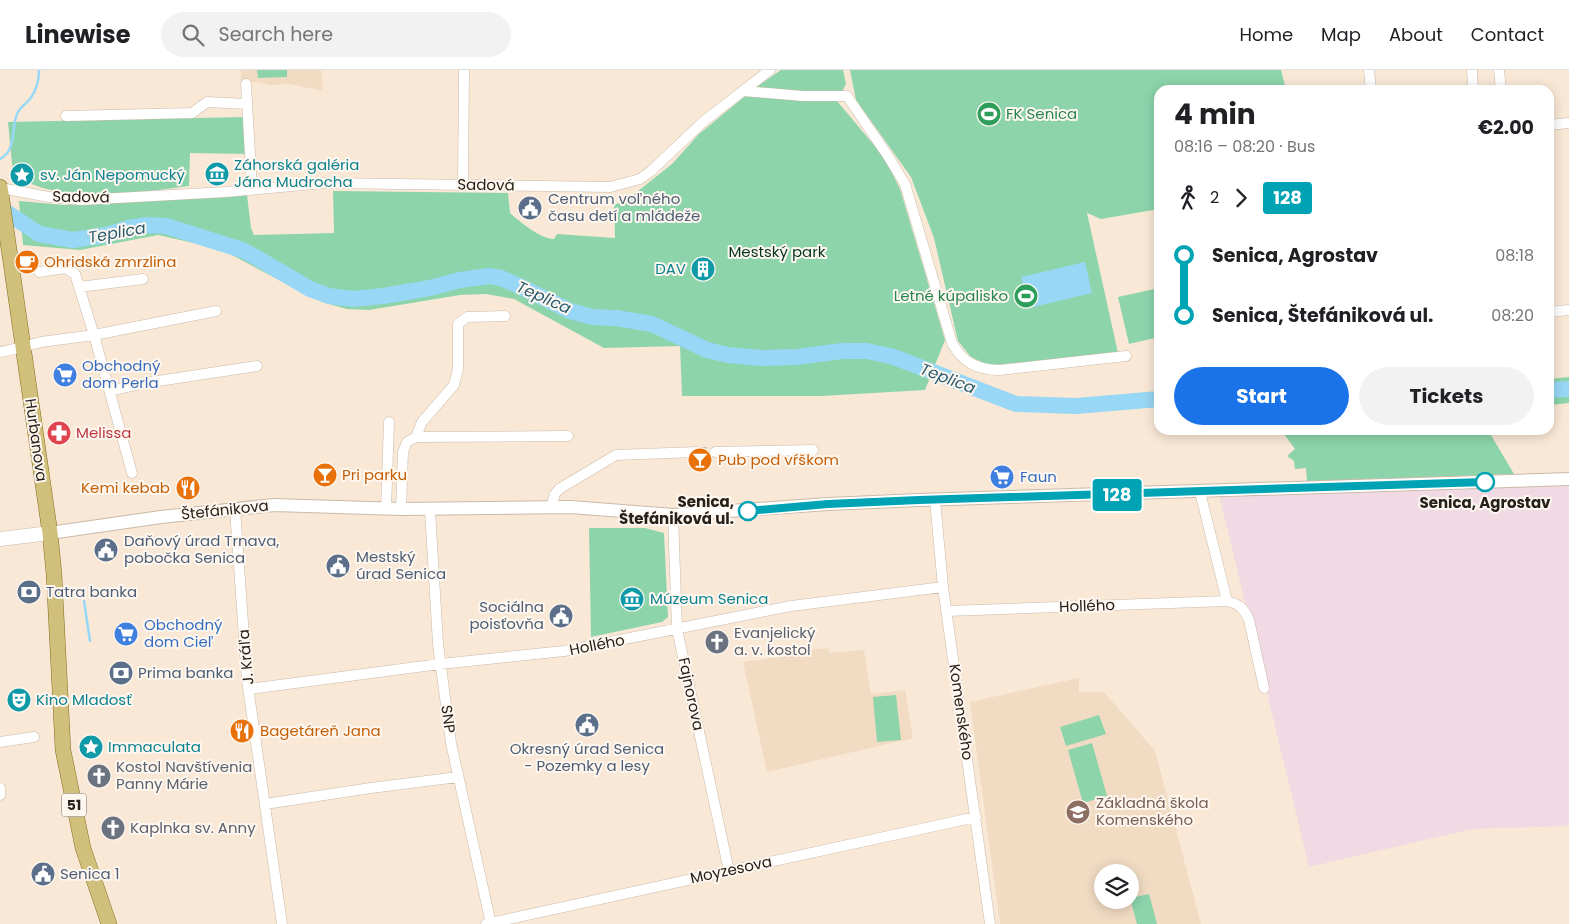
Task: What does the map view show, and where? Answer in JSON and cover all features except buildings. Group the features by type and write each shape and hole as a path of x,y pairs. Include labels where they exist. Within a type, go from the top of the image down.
{"main road":[{"name":"Hurbanova","path":"1,191 50,533"},
{"path":"0,538 50,533"},
{"name":"51","path":"50,533 54,574 63,750 83,848 109,924"}],"street":[{"path":"463,185 464,70"},
{"name":"Sadová","path":"1,191 81,200 252,190 325,183 610,187 640,179 651,171 704,121 770,70"},
{"path":"1369,70 1370,85"},
{"path":"1472,70 1474,85"},
{"path":"1499,70 1500,85"},
{"path":"246,84 252,190"},
{"path":"743,91 803,96 846,96 905,184 952,343 957,353 964,359 978,368 1000,370 1126,356"},
{"path":"66,116 192,113 207,102 247,104"},
{"path":"1554,124 1569,123"},
{"path":"39,272 66,268 75,274 132,473"},
{"path":"79,288 143,279"},
{"path":"1554,312 1569,310"},
{"path":"0,352 23,348 41,342 94,335 216,311"},
{"path":"402,509 403,452 408,442 416,436 422,422 454,385 458,369 458,324 467,317 505,316"},
{"path":"110,391 145,383 257,366"},
{"path":"386,509 389,422"},
{"path":"416,436 568,436"},
{"path":"714,452 813,450"},
{"path":"551,507 554,494 559,489 616,455 697,452"},
{"name":"Štefánikova","path":"50,533 162,516 288,505 430,510 551,507 672,515 828,504 1569,479"},
{"path":"1200,492 1227,601 1236,604 1246,613 1264,688"},
{"name":"Komenského","path":"936,500 943,587 990,924"},
{"name":"J. Kráľa","path":"235,509 247,680 282,924"},
{"name":"SNP","path":"430,510 440,664 451,743 489,924"},
{"name":"Fajnorova","path":"672,515 677,629 729,871"},
{"name":"Hollého","path":"249,689 440,664 564,651 791,606 943,587"},
{"name":"Hollého","path":"947,611 1227,601"},
{"path":"0,742 34,737"},
{"path":"265,804 458,777"},
{"path":"0,788 0,795"},
{"name":"Moyzesova","path":"489,924 976,817"}],"shaded area":[{"path":"241,70 321,70 323,91 290,84 270,85 258,82 241,84"},
{"path":"1318,480 1569,482 1569,826 1472,829 1309,867 1218,491"},
{"path":"828,648 829,653 864,650 871,694 905,690 913,738 767,772 743,662 789,656 789,652"},
{"name":"Základná škola Komenského","path":"1079,678 1079,692 1104,692 1155,751 1201,924 1000,924 970,702"}],"green space":[{"path":"257,70 287,70 287,77 258,78"},
{"name":"Mestský park","path":"781,70 843,70 846,84 837,101 884,157 900,189 945,340 925,390 821,396 682,396 680,346 604,348 514,299 486,294 460,295 369,310 347,309 325,303 305,294 230,254 198,244 158,235 80,250 23,245 19,201 64,205 247,195 251,228 254,235 334,233 333,191 508,193 510,213 543,236 554,239 557,234 615,238 614,204 623,203 672,164 699,134 755,88"},
{"path":"850,70 1281,70 1285,85 1154,85 1154,210 1101,219 1087,213 1118,353 996,365 986,364 971,357 958,341 934,238 911,177 856,100"},
{"path":"245,117 248,154 190,153 189,186 111,194 69,193 34,185 13,174 8,122"},
{"path":"1154,289 1154,338 1129,344 1118,297"},
{"path":"1569,377 1569,403 1554,404 1554,378"},
{"path":"1285,435 1491,435 1514,474 1307,482 1306,468 1295,469 1294,461 1287,456 1295,449"},
{"path":"589,528 645,528 664,533 668,617 662,622 591,637"},
{"path":"896,695 901,740 877,742 873,697"},
{"path":"1099,715 1106,734 1066,746 1060,727"},
{"path":"1092,743 1107,796 1083,803 1068,750"},
{"path":"1149,894 1157,924 1137,924 1133,909 1139,909 1139,896"}],"water":[{"path":"1085,262 1092,293 1029,308 1021,277"}],"waterway":[{"path":"0,159 9,150 13,139 17,114 34,92 39,70"},
{"name":"Teplica","path":"0,208 39,234 73,240 106,235 128,228 147,225 166,226 242,250 310,289 329,296 353,299 383,296 489,276 501,278 570,311 592,317 616,318 652,324 707,350 728,355 761,358 797,357 842,351 867,351 894,357 1016,404 1076,406 1154,399"},
{"name":"Teplica","path":"1554,390 1569,389"},
{"path":"84,601 90,641"}],"tunnel":[{"path":"697,452 715,452"}],"bus line":[{"name":"128","path":"748,511 828,504 919,500 1485,482"}],"place":[{"name":"FK Senica","path":"989,114"},
{"name":"Záhorská galéria Jána Mudrocha","path":"217,174"},
{"name":"sv. Ján Nepomucký","path":"22,175"},
{"name":"Centrum voľného času detí a mládeže","path":"530,208"},
{"name":"Ohridská zmrzlina","path":"27,262"},
{"name":"DAV","path":"703,269"},
{"name":"Letné kúpalisko","path":"1026,296"},
{"name":"Obchodný dom Perla","path":"65,375"},
{"name":"Melissa","path":"59,433"},
{"name":"Pub pod vŕškom","path":"700,460"},
{"name":"Pri parku","path":"325,475"},
{"name":"Faun","path":"1002,477"},
{"name":"Senica, Agrostav","path":"1485,482"},
{"name":"Kemi kebab","path":"188,488"},
{"name":"Senica, Štefániková ul.","path":"748,511"},
{"name":"Daňový úrad Trnava, pobočka Senica","path":"106,550"},
{"name":"Mestský úrad Senica","path":"338,566"},
{"name":"Tatra banka","path":"29,592"},
{"name":"Múzeum Senica","path":"632,599"},
{"name":"Sociálna poisťovňa","path":"561,616"},
{"name":"Obchodný dom Cieľ","path":"126,634"},
{"name":"Evanjelický a. v. kostol","path":"717,642"},
{"name":"Prima banka","path":"121,673"},
{"name":"Kino Mladosť","path":"19,700"},
{"name":"Okresný úrad Senica - Pozemky a lesy","path":"587,725"},
{"name":"Bagetáreň Jana","path":"242,731"},
{"name":"Immaculata","path":"91,747"},
{"name":"Kostol Navštívenia Panny Márie","path":"99,776"},
{"name":"Základná škola Komenského","path":"1078,812"},
{"name":"Kaplnka sv. Anny","path":"113,828"},
{"name":"Senica 1","path":"43,874"}]}
